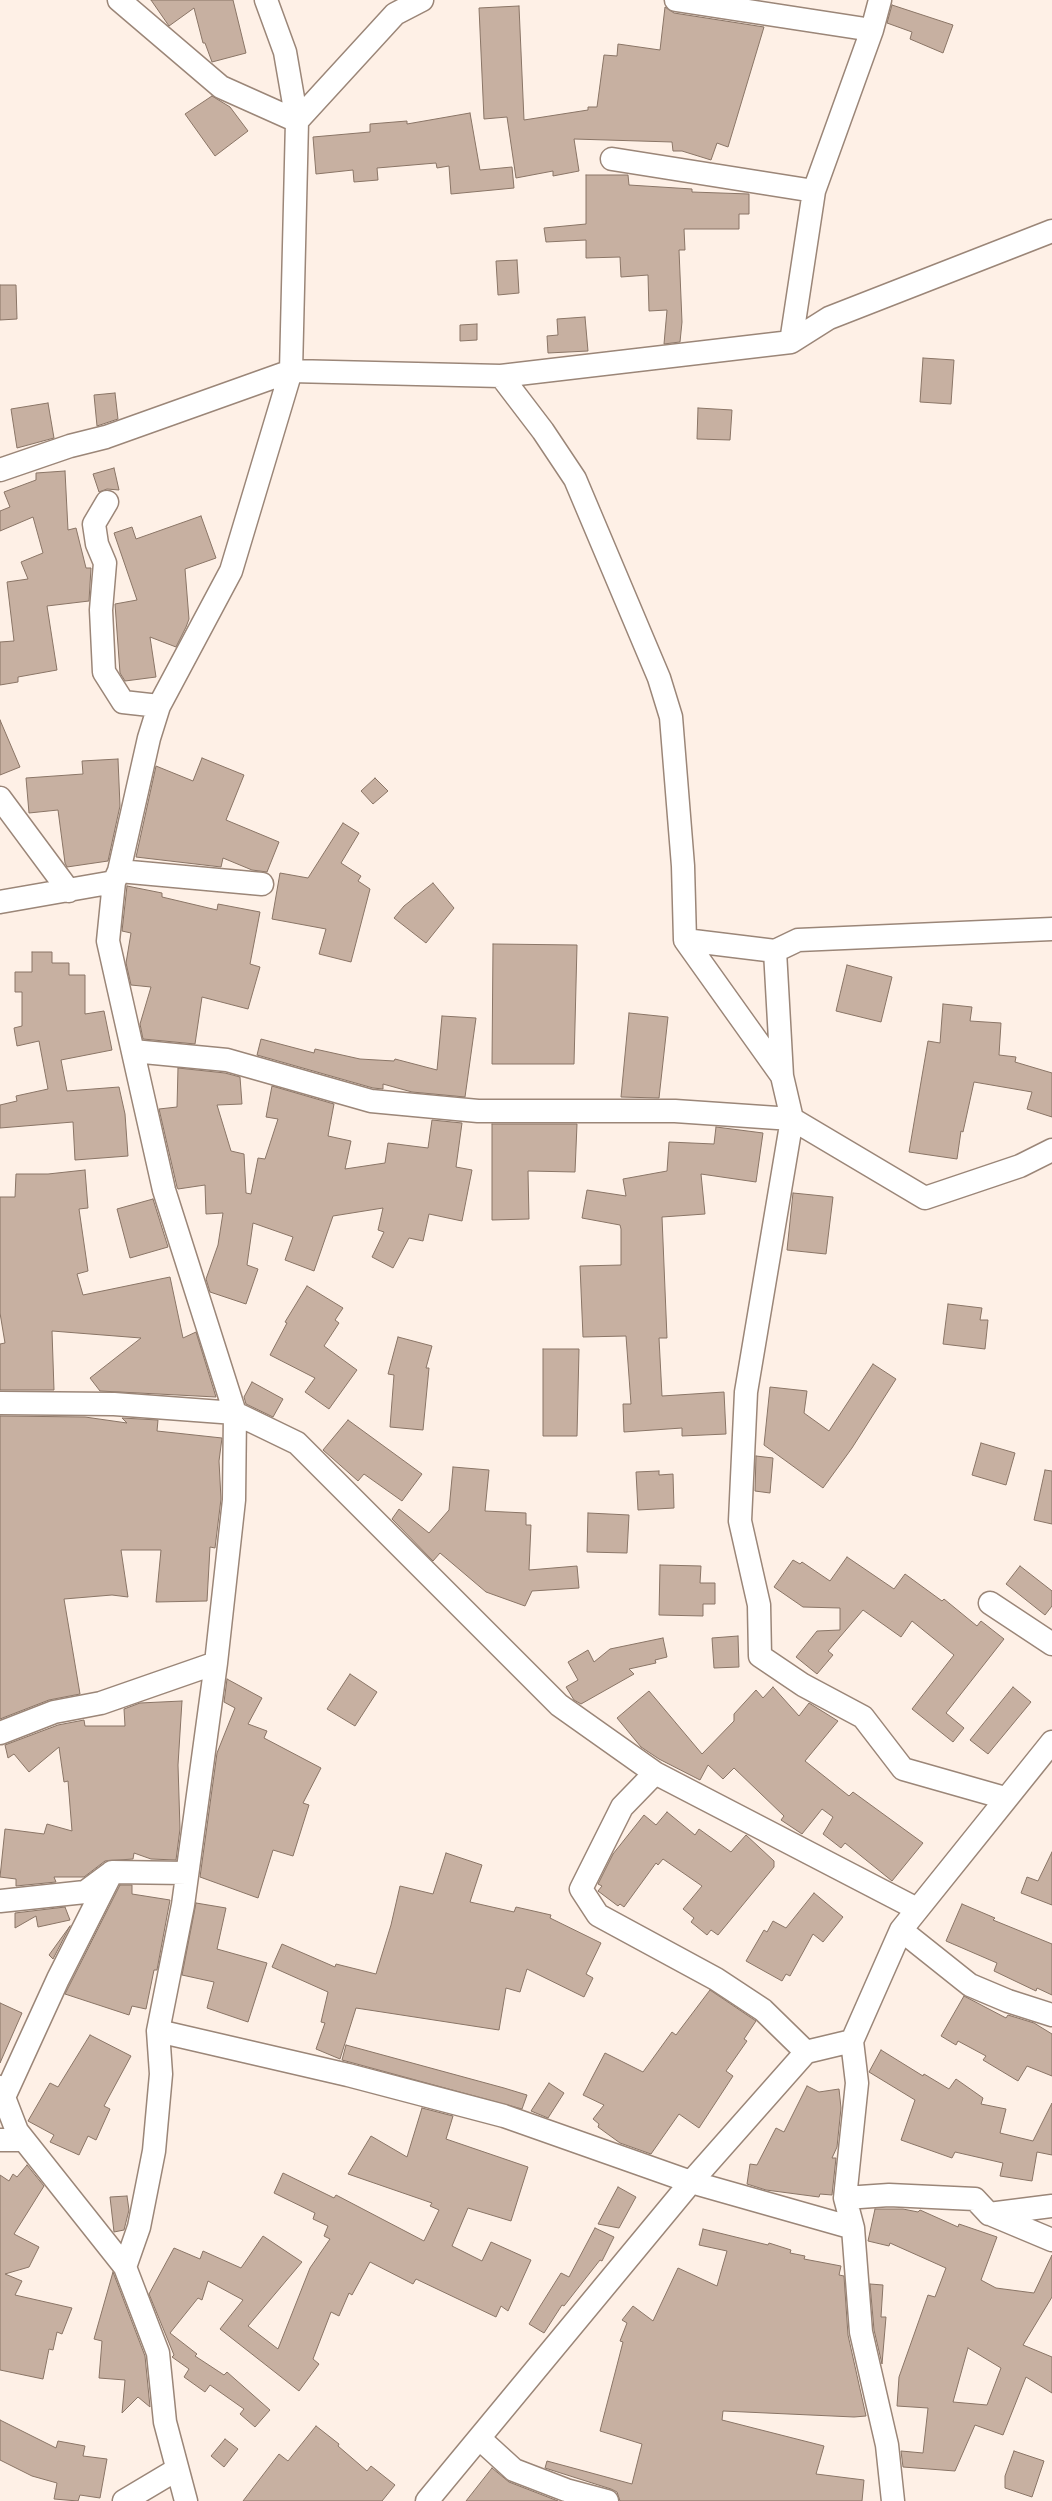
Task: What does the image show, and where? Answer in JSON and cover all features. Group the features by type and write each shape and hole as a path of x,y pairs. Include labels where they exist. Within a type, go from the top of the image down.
{"street":[{"path":"119,0 221,87 297,121"},
{"path":"125,2267 139,2227 154,2151 161,2074 158,2031 187,1873 216,1664 234,1500 236,1413 164,1190 111,962 108,941 116,876 149,738 159,706 231,570 291,371 297,121 285,52 266,0"},
{"path":"297,121 395,14 422,0"},
{"path":"676,0 872,30"},
{"path":"791,342 814,191 872,30 880,0"},
{"path":"612,159 814,191"},
{"path":"0,470 70,446 106,437 291,371 501,376 791,342 829,318 1052,231"},
{"path":"501,376 543,431 575,479 659,678 671,717 683,866 685,940 782,1076"},
{"path":"107,502 94,524 97,544 105,563 101,610 104,672 123,702 159,706"},
{"path":"0,798 69,890"},
{"path":"0,902 69,890 116,876 262,884"},
{"path":"685,940 775,951 798,940 1052,929"},
{"path":"775,951 782,1076 792,1119 746,1392 740,1521 759,1605 760,1656 802,1685 862,1717 903,1770 1005,1798"},
{"path":"133,1051 227,1060 371,1101 478,1110 675,1111 792,1119 925,1198 1020,1166 1052,1150"},
{"path":"0,1403 114,1404 236,1413 297,1443 559,1705 655,1773 917,1909"},
{"path":"990,1603 1052,1644"},
{"path":"0,1732 54,1712 101,1703 216,1664"},
{"path":"893,2501 887,2445 861,2332 852,2228 845,2198 857,2083 852,2041 901,1930 1005,1798 1052,1742"},
{"path":"655,1773 622,1807 581,1889 598,1915 716,1979 763,2010 806,2052"},
{"path":"0,1901 85,1892 112,1872 187,1873"},
{"path":"112,1872 2,2091 17,2131 125,2267 158,2353 165,2422 176,2470 186,2501"},
{"path":"901,1930 970,1985 1008,2001 1052,2015"},
{"path":"158,2031 348,2075 504,2116 691,2182 852,2228"},
{"path":"427,2501 691,2182 806,2052 852,2041"},
{"path":"0,2140 24,2140"},
{"path":"845,2198 898,2195 975,2198 989,2214 1052,2240"},
{"path":"989,2214 1052,2206"},
{"path":"480,2439 514,2470 566,2490 607,2501"},
{"path":"124,2501 176,2470"}],"building":[{"path":"151,0 233,0 246,53 212,62 205,43 203,43 194,8 169,26"},
{"path":"892,5 953,25 943,53 910,39 912,32 887,23"},
{"path":"519,6 524,120 588,110 588,107 597,107 604,55 617,56 618,44 660,50 665,7 674,13 764,27 728,147 717,143 711,160 682,151 673,151 672,142 574,139 579,171 553,176 553,171 516,178 507,117 484,119 479,8"},
{"path":"212,96 230,107 248,131 215,156 185,114"},
{"path":"470,113 480,170 512,167 514,188 451,194 449,166 437,168 436,163 377,168 378,180 354,182 353,170 316,174 313,137 370,132 370,124 407,121 407,124"},
{"path":"586,175 628,175 629,185 692,189 692,192 749,194 749,214 739,214 739,229 684,229 685,250 679,250 682,322 680,342 664,344 667,310 649,311 648,275 621,277 620,257 586,258 586,240 546,242 544,228 586,224"},
{"path":"517,260 519,293 498,295 496,261"},
{"path":"0,285 16,285 17,319 0,320"},
{"path":"585,317 588,351 548,353 547,336 558,335 557,319"},
{"path":"477,324 477,340 460,341 460,325"},
{"path":"923,358 954,360 951,404 920,402"},
{"path":"115,393 118,419 97,426 94,395"},
{"path":"48,403 54,438 17,448 11,409"},
{"path":"698,408 732,410 730,440 697,439"},
{"path":"114,468 119,490 107,489 99,492 93,474"},
{"path":"65,471 68,530 76,528 86,568 91,568 89,601 47,606 57,670 18,677 18,682 0,685 0,642 14,641 7,582 28,579 21,562 43,553 33,517 0,531 0,511 10,507 4,492 36,480 36,473"},
{"path":"201,516 216,558 185,569 189,619 186,627 176,647 150,637 156,677 125,681 120,673 115,604 137,600 114,533 132,527 136,539"},
{"path":"0,720 20,767 0,775"},
{"path":"202,758 244,775 226,820 279,842 267,872 252,870 223,858 221,867 136,857 156,766 193,781"},
{"path":"118,759 120,806 108,861 67,867 58,810 29,813 26,778 83,774 82,761"},
{"path":"375,778 388,791 373,804 361,791"},
{"path":"343,823 359,833 341,863 361,876 358,881 370,889 351,962 319,954 326,929 272,919 280,873 308,878"},
{"path":"433,883 454,908 426,943 394,918 404,906"},
{"path":"127,886 162,893 162,897 217,910 218,904 260,912 250,964 260,967 248,1009 202,997 195,1044 143,1039 140,1024 151,987 131,985 126,963 131,933 122,931"},
{"path":"493,944 577,945 574,1064 492,1064"},
{"path":"32,952 52,952 52,963 69,963 69,975 85,975 85,1014 104,1011 112,1050 61,1060 67,1091 119,1087 125,1114 128,1156 75,1160 73,1122 0,1128 0,1105 17,1101 16,1096 48,1089 39,1041 17,1046 14,1028 22,1026 22,992 15,992 15,972 32,972"},
{"path":"847,965 892,977 881,1022 836,1011"},
{"path":"943,1004 972,1007 970,1021 1001,1023 999,1055 1016,1057 1015,1062 1052,1073 1052,1117 1027,1109 1032,1092 974,1082 963,1132 961,1131 957,1159 909,1152 928,1041 940,1043"},
{"path":"629,1013 668,1017 659,1098 621,1097"},
{"path":"442,1016 476,1018 465,1097 412,1092 383,1084 383,1089 373,1088 257,1055 261,1039 314,1053 315,1049 360,1059 394,1061 395,1059 437,1070"},
{"path":"178,1068 225,1073 240,1077 242,1104 217,1105 231,1151 244,1154 246,1193 251,1194 258,1158 265,1159 278,1119 266,1117 272,1086 334,1104 328,1136 351,1141 345,1169 385,1163 388,1143 428,1148 432,1120 462,1123 456,1167 472,1170 462,1221 429,1214 423,1241 409,1238 393,1268 372,1257 384,1232 378,1230 383,1208 333,1216 314,1271 285,1260 293,1237 253,1223 247,1265 258,1269 246,1304 210,1292 206,1279 218,1245 223,1213 206,1214 205,1185 178,1189 159,1109 177,1107"},
{"path":"492,1124 577,1124 575,1172 528,1171 529,1219 492,1220"},
{"path":"716,1127 763,1133 756,1182 701,1174 705,1214 662,1217 667,1338 659,1338 662,1396 724,1392 726,1434 682,1436 682,1428 624,1432 623,1404 631,1404 626,1336 583,1337 580,1266 621,1265 621,1229 620,1225 582,1218 587,1190 626,1196 623,1179 667,1171 669,1142 714,1144"},
{"path":"85,1170 88,1208 79,1209 88,1271 77,1274 83,1295 170,1277 183,1338 196,1332 216,1397 100,1391 90,1378 141,1338 52,1331 54,1390 0,1390 0,1344 5,1343 0,1313 0,1197 15,1197 16,1174 48,1174"},
{"path":"793,1193 833,1197 826,1254 787,1250"},
{"path":"153,1199 168,1247 130,1258 117,1209"},
{"path":"307,1286 343,1308 335,1320 339,1323 324,1346 357,1370 329,1409 305,1392 315,1378 270,1355 287,1323 285,1322"},
{"path":"948,1304 982,1308 980,1320 988,1320 985,1349 943,1344"},
{"path":"398,1337 432,1346 426,1368 429,1368 423,1430 390,1427 394,1375 388,1374"},
{"path":"543,1349 579,1349 577,1436 543,1436"},
{"path":"873,1364 896,1379 852,1448 823,1488 764,1445 770,1387 807,1391 804,1413 829,1431"},
{"path":"252,1382 283,1399 273,1417 246,1404 244,1397"},
{"path":"0,1416 85,1417 127,1423 122,1418 158,1420 157,1431 222,1438 219,1461 221,1499 215,1548 210,1547 207,1601 156,1602 161,1550 121,1550 128,1597 112,1595 64,1599 80,1694 49,1700 0,1719"},
{"path":"348,1420 422,1474 402,1501 364,1474 358,1481 323,1450"},
{"path":"981,1443 1015,1453 1006,1485 972,1475"},
{"path":"756,1456 773,1458 770,1493 755,1491"},
{"path":"453,1467 489,1470 485,1511 526,1513 526,1525 531,1525 529,1570 577,1566 579,1588 532,1591 525,1606 486,1592 440,1553 433,1561 392,1519 399,1509 429,1533 449,1510"},
{"path":"1045,1470 1052,1471 1052,1524 1034,1520"},
{"path":"659,1471 659,1475 673,1474 674,1508 638,1510 636,1472"},
{"path":"588,1513 629,1515 627,1553 587,1552"},
{"path":"847,1557 894,1589 905,1574 942,1601 944,1599 977,1626 981,1621 1004,1639 946,1713 964,1728 953,1742 912,1709 954,1655 912,1621 901,1637 863,1610 828,1651 833,1655 817,1674 796,1657 817,1631 840,1630 840,1608 803,1607 774,1587 793,1560 800,1564 802,1562 830,1581"},
{"path":"660,1565 701,1566 700,1583 715,1583 715,1604 703,1604 703,1616 659,1615"},
{"path":"1020,1566 1052,1591 1052,1606 1045,1615 1006,1584"},
{"path":"738,1636 739,1667 714,1668 712,1638"},
{"path":"663,1638 667,1657 655,1660 656,1663 629,1669 634,1674 581,1704 574,1700 566,1687 578,1680 568,1662 588,1650 594,1662 610,1649"},
{"path":"350,1674 377,1692 355,1726 327,1709"},
{"path":"227,1679 262,1698 248,1724 267,1731 264,1738 321,1768 303,1803 309,1805 293,1856 273,1850 258,1898 200,1877 217,1753 235,1708 224,1702"},
{"path":"773,1687 799,1716 809,1703 838,1721 805,1761 849,1796 853,1792 923,1843 892,1881 845,1843 841,1848 823,1834 833,1817 822,1809 802,1834 781,1820 784,1816 734,1768 723,1779 708,1765 700,1780 659,1759 641,1747 617,1718 649,1691 702,1754 734,1721 734,1714 756,1690 763,1698"},
{"path":"1013,1687 1031,1702 988,1754 970,1740"},
{"path":"182,1701 178,1765 180,1829 176,1860 151,1859 134,1853 133,1859 105,1861 84,1877 54,1877 56,1882 16,1886 16,1879 0,1877 5,1829 44,1834 47,1824 72,1831 68,1781 64,1782 59,1747 29,1772 14,1754 8,1758 5,1745 58,1725 84,1720 85,1726 125,1726 124,1709 140,1703"},
{"path":"667,1812 695,1835 699,1829 731,1852 746,1835 774,1861 774,1867 718,1935 711,1930 707,1935 691,1922 694,1918 683,1909 702,1886 663,1859 658,1865 656,1863 624,1907 620,1904 618,1906 598,1891 602,1886 598,1884 613,1854 644,1815 656,1825"},
{"path":"1052,1852 1052,1905 1021,1893 1027,1877 1038,1881"},
{"path":"446,1853 482,1865 470,1902 514,1912 516,1907 551,1915 550,1918 601,1943 586,1974 593,1978 584,1997 527,1969 520,1992 506,1988 499,2030 356,2008 340,2059 316,2049 325,2023 321,2022 328,1992 272,1967 282,1944 335,1967 336,1964 376,1974 391,1925 400,1886 433,1894"},
{"path":"120,1885 132,1885 132,1894 170,1900 157,1970 154,1970 146,2009 132,2006 129,2015 65,1994"},
{"path":"814,1893 843,1917 823,1942 813,1934 790,1976 786,1974 782,1981 746,1961 764,1930 767,1932 773,1921 786,1928"},
{"path":"196,1903 226,1908 217,1949 267,1963 248,2022 207,2008 214,1982 182,1975"},
{"path":"962,1904 995,1918 993,1920 1052,1944 1052,1995 1037,1988 1036,1991 994,1971 997,1963 946,1941"},
{"path":"65,1907 70,1920 38,1927 36,1916 15,1928 15,1913"},
{"path":"70,1926 53,1959 49,1955"},
{"path":"710,1990 756,2021 744,2039 747,2041 726,2071 733,2076 699,2128 679,2114 651,2154 620,2143 598,2127 599,2124 593,2119 604,2105 583,2095 605,2053 643,2072 672,2032 676,2035"},
{"path":"964,1996 1006,2018 1008,2015 1034,2023 1052,2034 1052,2076 1027,2066 1018,2081 983,2060 986,2056 958,2041 956,2045 941,2036"},
{"path":"0,2003 22,2013 0,2063"},
{"path":"90,2035 131,2056 104,2106 110,2109 96,2140 88,2136 79,2155 50,2142 54,2135 28,2121 50,2083 58,2087"},
{"path":"346,2045 527,2095 522,2109 342,2060"},
{"path":"881,2050 923,2076 924,2074 949,2089 956,2079 983,2098 981,2104 1006,2109 1000,2133 1033,2141 1052,2103 1052,2155 1037,2152 1032,2181 1000,2176 1003,2163 955,2152 952,2158 901,2140 915,2100 869,2072"},
{"path":"549,2083 564,2093 548,2118 531,2111"},
{"path":"807,2086 819,2092 839,2089 841,2108 837,2147 832,2158 836,2158 832,2195 820,2194 819,2197 766,2190 747,2184 750,2164 757,2165 776,2128 784,2132"},
{"path":"422,2108 453,2116 446,2139 528,2167 511,2221 468,2208 452,2246 482,2261 491,2242 531,2260 508,2311 501,2306 496,2317 416,2279 413,2284 370,2262 352,2295 349,2293 339,2316 331,2312 313,2359 319,2364 299,2391 220,2329 243,2300 208,2281 202,2300 198,2298 170,2333 197,2354 195,2356 224,2375 227,2372 270,2410 255,2427 240,2414 244,2409 210,2385 205,2392 184,2377 189,2369 172,2357 174,2355 149,2294 174,2248 200,2259 203,2251 241,2268 263,2236 302,2262 248,2326 278,2349 310,2268 330,2239 324,2236 328,2226 313,2219 315,2213 274,2193 283,2173 334,2198 336,2195 424,2241 439,2210 430,2206 432,2203 348,2174 371,2136 407,2157"},
{"path":"27,2165 44,2186 14,2234 39,2247 29,2267 5,2274 22,2281 15,2295 72,2308 62,2334 57,2332 53,2350 49,2349 43,2379 0,2370 0,2175 9,2181 13,2174 17,2177"},
{"path":"618,2187 636,2197 619,2228 598,2224"},
{"path":"127,2196 129,2210 124,2230 114,2232 110,2197"},
{"path":"875,2209 903,2209 918,2212 920,2210 958,2227 959,2224 997,2237 981,2280 996,2288 1034,2293 1052,2255 1052,2297 1023,2345 1052,2357 1052,2393 1026,2377 1003,2435 975,2425 955,2471 903,2467 901,2451 923,2453 928,2408 897,2406 899,2377 928,2295 935,2297 946,2268 890,2243 889,2246 868,2241","holes":["968,2348 1001,2368 987,2405 953,2402"]},
{"path":"595,2228 614,2237 602,2261 600,2260 564,2306 562,2305 544,2333 529,2324 561,2273 569,2277"},
{"path":"703,2229 768,2245 769,2243 791,2250 790,2253 805,2256 804,2259 841,2266 839,2275 844,2276 848,2335 866,2416 723,2411 722,2420 824,2446 816,2474 864,2480 862,2501 620,2501 617,2492 611,2489 545,2468 547,2461 632,2484 642,2444 600,2431 623,2342 620,2341 627,2323 622,2320 633,2306 653,2321 678,2268 717,2286 727,2251 699,2245"},
{"path":"113,2272 145,2356 150,2407 138,2397 122,2413 125,2380 99,2378 102,2341 94,2339"},
{"path":"870,2284 883,2285 881,2317 886,2317 882,2364 874,2330"},
{"path":"0,2420 56,2448 58,2441 85,2446 83,2456 107,2459 100,2498 80,2495 78,2501 54,2499 57,2483 32,2476 0,2460"},
{"path":"316,2426 339,2444 338,2446 367,2471 371,2466 395,2485 382,2501 243,2501 279,2454 288,2461"},
{"path":"225,2439 238,2449 224,2467 211,2456"},
{"path":"1014,2451 1044,2461 1032,2497 1005,2488 1005,2476"},
{"path":"492,2468 509,2482 558,2501 466,2501"}]}
